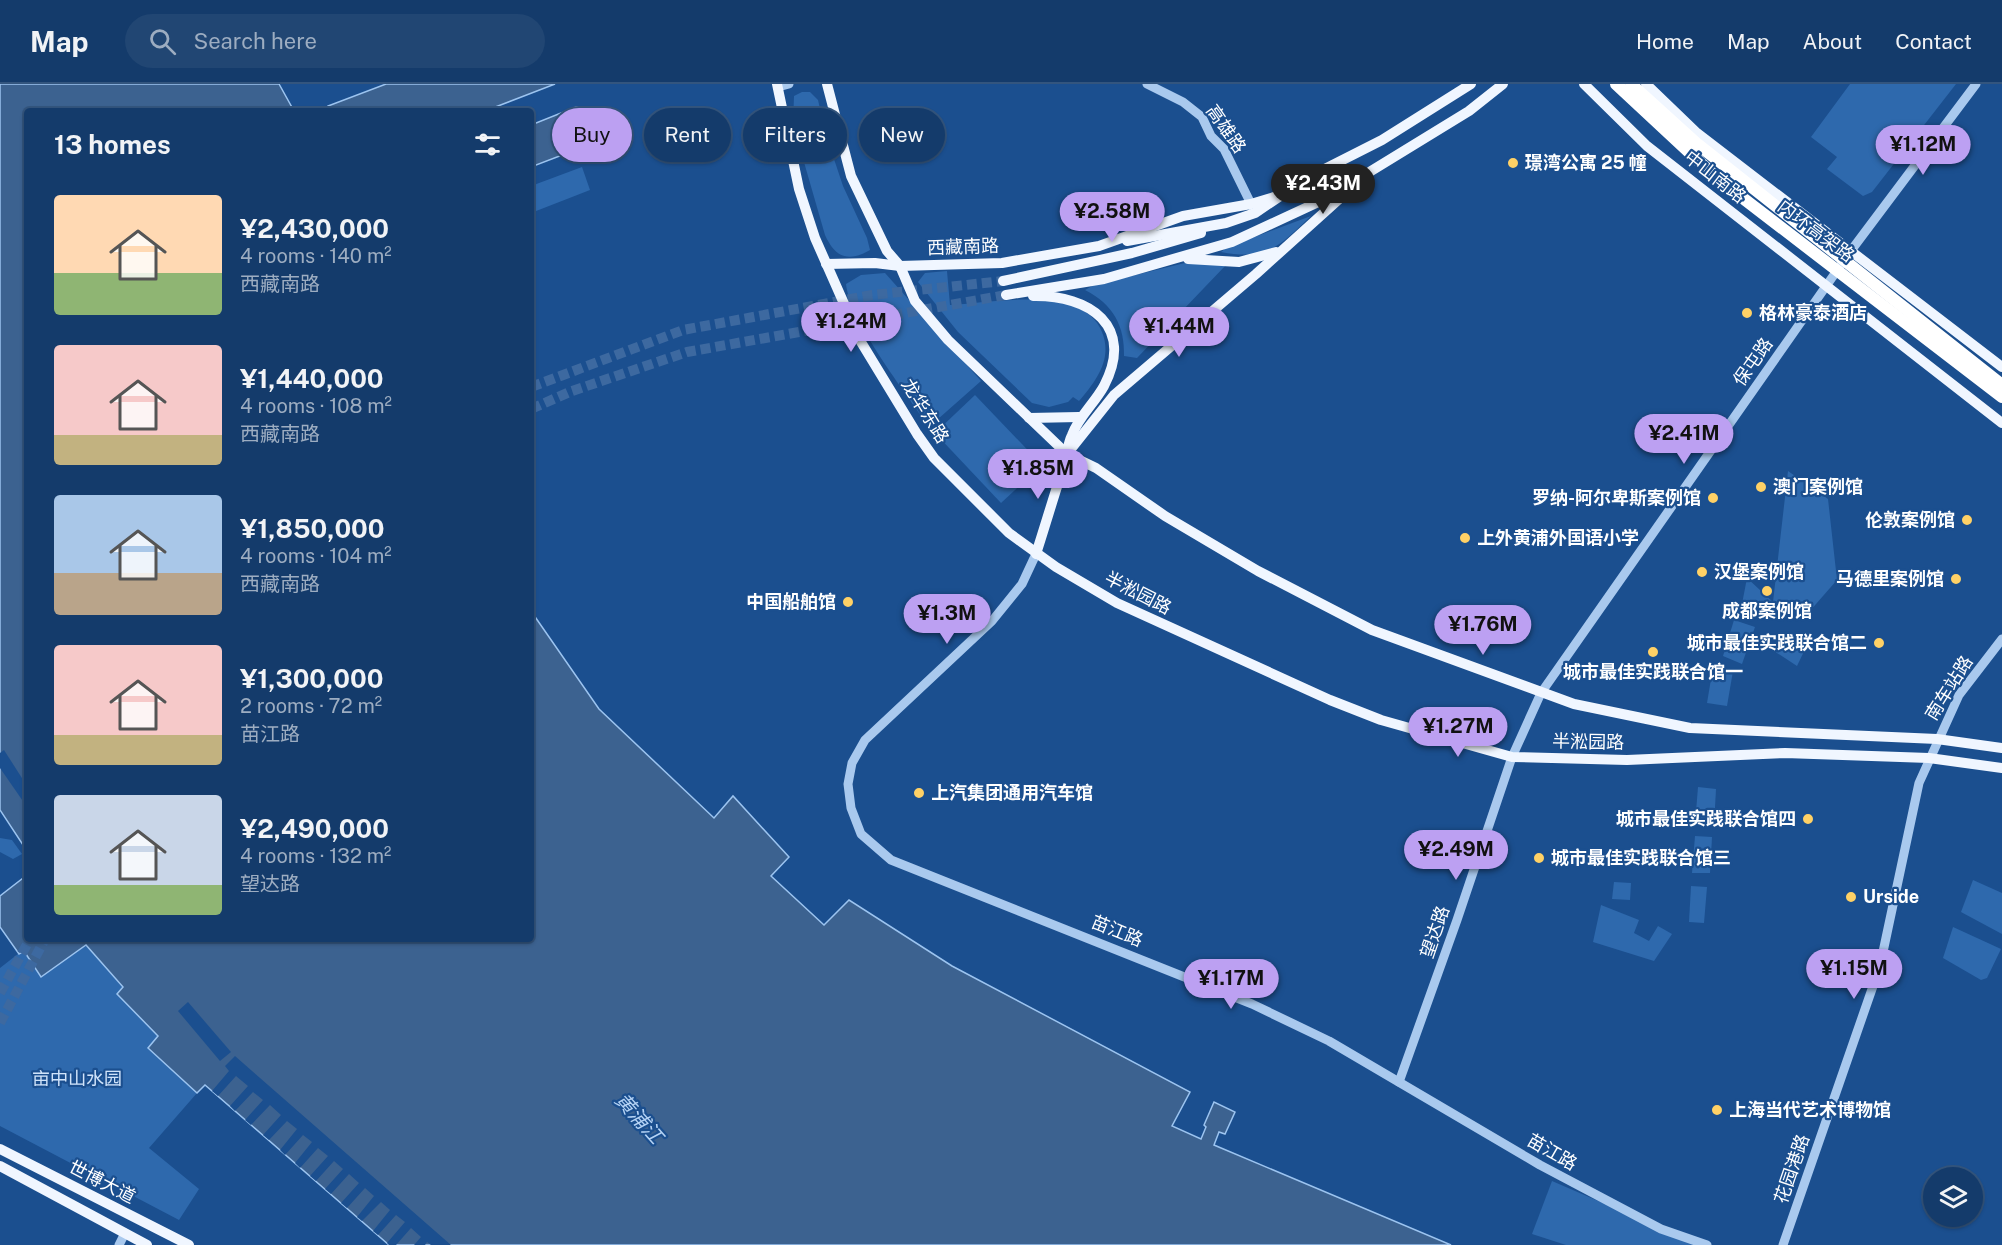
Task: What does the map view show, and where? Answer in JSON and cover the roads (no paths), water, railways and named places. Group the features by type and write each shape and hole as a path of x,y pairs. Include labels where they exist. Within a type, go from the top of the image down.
{"highway":[{"name":"内环高架路","path":"1616,84 1718,179 2002,397"},
{"name":"内环高架路","path":"1631,84 1696,143 2002,385"}],"main road":[{"path":"827,84 851,176 887,251 900,266 915,301 948,340 1067,454"},
{"name":"西藏南路","path":"826,264 875,263 900,266 1002,262 1226,223 1382,140 1471,84"},
{"path":"1036,554 1079,417 1093,405 1110,373 1115,356 1110,330 1101,316 1083,303 1052,296 1006,295 1104,279 1232,242 1327,198 1469,111 1503,84"},
{"name":"中山南路","path":"1584,84 1647,146 2002,423"},
{"name":"中山南路","path":"1646,84 1697,133 2002,367"},
{"name":"龙华东路","path":"782,85 799,189 826,264 861,342 934,458 1009,533 1036,554"},
{"path":"1067,454 1114,395 1371,170"},
{"name":"西藏南路","path":"1099,246 1183,216 1253,208"},
{"path":"1003,281 1132,253 1226,223"},
{"path":"1180,258 1239,262 1279,251"},
{"path":"1029,418 1079,417"},
{"name":"半淞园路","path":"1067,454 1096,468 1165,516 1258,571 1372,630 1574,704 1690,728 1937,739 2002,748"},
{"name":"半淞园路","path":"1036,554 1117,603 1330,700 1392,723 1512,757 1627,760 1785,753 1929,758 2002,768"},
{"name":"世博大道","path":"0,1149 189,1245"},
{"name":"世博大道","path":"0,1166 147,1245"}],"street":[{"name":"高雄路","path":"1147,84 1183,102 1202,117 1211,136 1224,149 1253,208"},
{"name":"保屯路","path":"1541,693 1850,252 1976,84"},
{"name":"苗江路","path":"1036,554 1022,584 992,621 865,740 852,764 848,784 851,808 861,834 891,860 1252,1004 1329,1041 1540,1166 1661,1229 1707,1245"},
{"name":"南车站路","path":"1929,758 1959,695 2002,639"},
{"name":"望达路","path":"1399,1082 1512,757 1541,693"},
{"name":"花园港路","path":"1783,1245 1880,966 1910,819 1919,783 1929,758"},
{"path":"119,1245 125,1233"}],"water":[{"path":"0,84 279,84 292,108 24,108 23,845 0,810"},
{"path":"386,84 555,84 493,108 328,108 328,106"},
{"path":"552,117 552,159 534,166 534,124"},
{"name":"黄浦江","path":"534,615 599,709 714,818 733,796 789,857 771,876 824,925 849,900 952,966 1190,1092 1172,1126 1201,1139 1206,1127 1204,1125 1214,1102 1235,1112 1225,1134 1219,1132 1214,1145 1451,1245 389,1245 205,1085 197,1093 148,1048 158,1036 117,994 123,987 86,945 41,977 24,951 19,954 0,927 0,896 24,877 24,942 534,942"}],"tunnel":[{"path":"534,386 683,330 872,295 1003,281"},
{"path":"534,408 572,391 687,352 1006,295"},
{"path":"0,993 28,942"},
{"path":"0,1023 43,942"}],"place":[{"name":"璟湾公寓 25 幢","path":"1513,163"},
{"name":"格林豪泰酒店","path":"1747,313"},
{"name":"澳门案例馆","path":"1761,487"},
{"name":"罗纳-阿尔卑斯案例馆","path":"1713,498"},
{"name":"伦敦案例馆","path":"1967,520"},
{"name":"上外黄浦外国语小学","path":"1465,538"},
{"name":"汉堡案例馆","path":"1702,572"},
{"name":"马德里案例馆","path":"1956,579"},
{"name":"成都案例馆","path":"1767,591"},
{"name":"中国船舶馆","path":"848,602"},
{"name":"城市最佳实践联合馆二","path":"1879,643"},
{"name":"城市最佳实践联合馆一","path":"1653,652"},
{"name":"上汽集团通用汽车馆","path":"919,793"},
{"name":"城市最佳实践联合馆四","path":"1808,819"},
{"name":"城市最佳实践联合馆三","path":"1539,858"},
{"name":"Urside","path":"1851,897"},
{"name":"上海当代艺术博物馆","path":"1717,1110"}],"park label":[{"name":"亩中山水园","path":"77,1079"}]}
